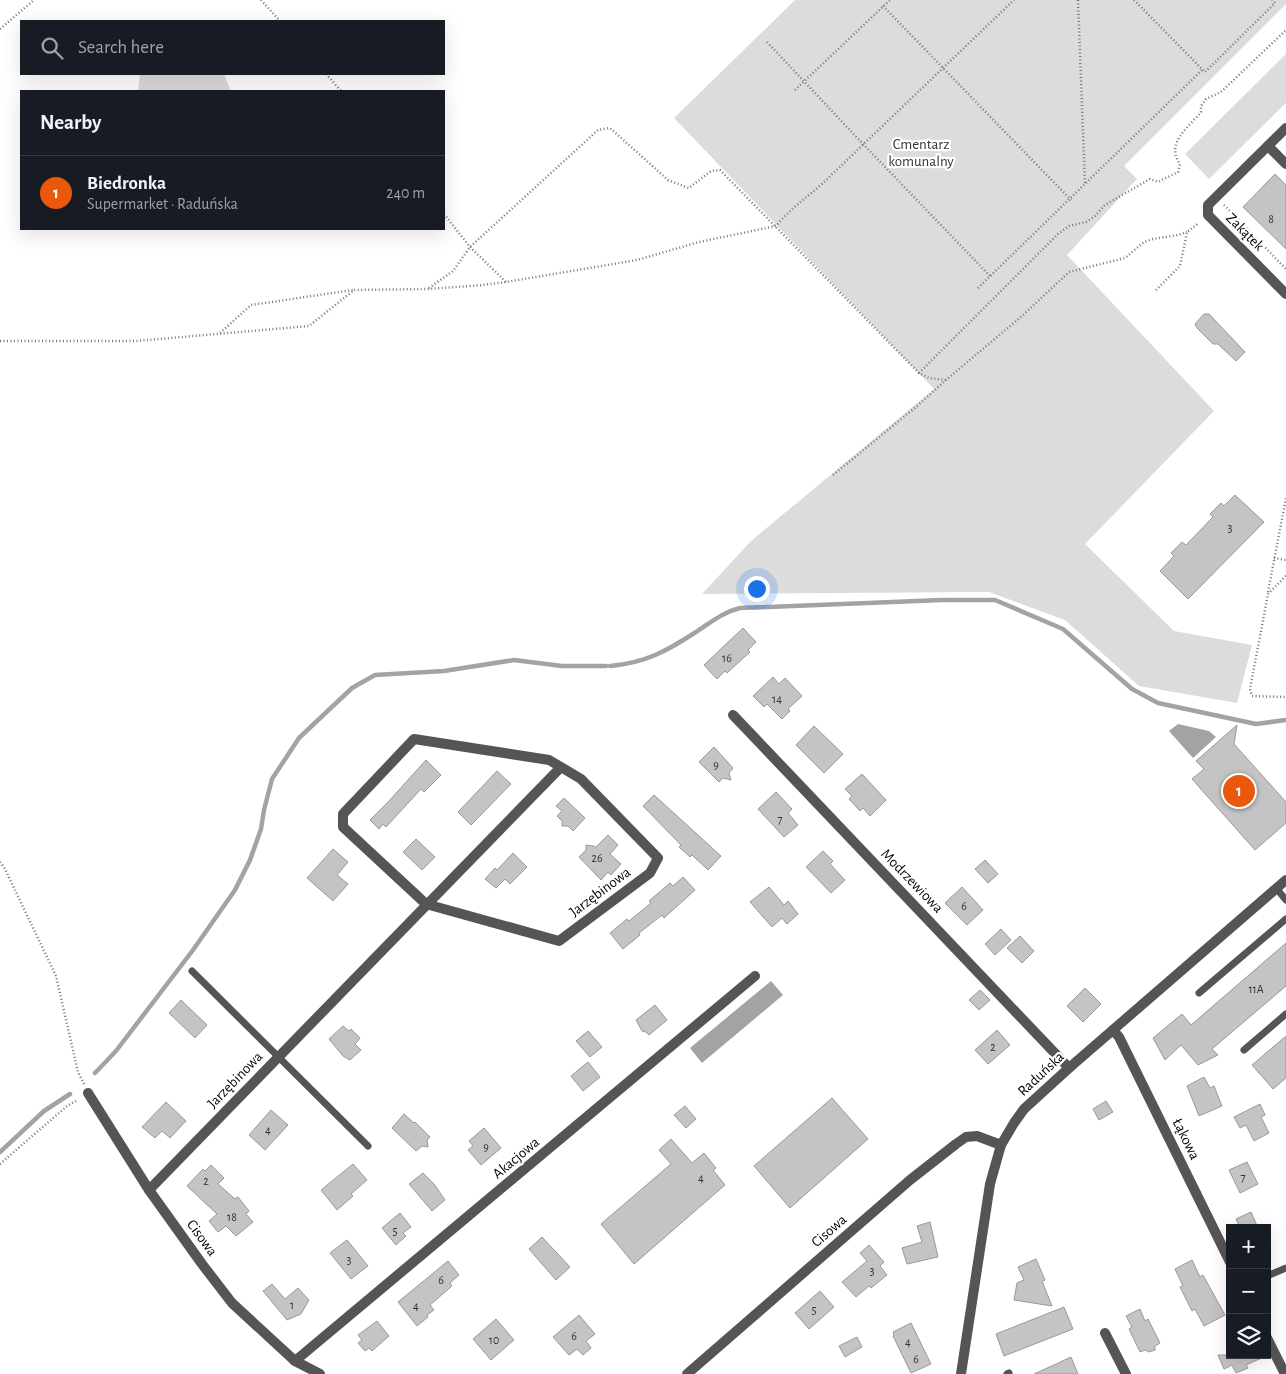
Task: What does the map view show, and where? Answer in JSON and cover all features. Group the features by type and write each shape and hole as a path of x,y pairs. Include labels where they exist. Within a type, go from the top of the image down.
{"street":[{"name":"Zakątek","path":"1286,128 1208,205 1208,215 1286,294"},
{"path":"1268,146 1286,164"},
{"name":"Modrzewiowa","path":"733,716 1069,1068"},
{"name":"Jarzębinowa","path":"414,739 549,760 581,779 658,858 650,873 560,941 426,904 343,827 343,814 414,739"},
{"name":"Jarzębinowa","path":"149,1190 426,904 562,767"},
{"name":"Raduńska","path":"961,1374 990,1184 1002,1145 1014,1123 1024,1110 1069,1068 1286,880"},
{"name":"Akacjowa","path":"295,1361 755,976"},
{"name":"Łąkowa","path":"1113,1030 1119,1037 1226,1254"},
{"name":"Cisowa","path":"88,1093 149,1190 232,1303 295,1361 320,1374"},
{"name":"Cisowa","path":"687,1374 910,1180 956,1144 966,1137 977,1136 1002,1145"},
{"path":"1105,1333 1126,1374"},
{"path":"1271,1346 1285,1374"}],"lane":[{"path":"1276,888 1286,900"},
{"path":"1199,994 1286,919"},
{"path":"192,971 368,1146"},
{"path":"1244,1050 1286,1014"},
{"path":"1271,1274 1286,1268"}],"path":[{"path":"0,29 34,0"},
{"path":"261,0 279,20"},
{"path":"795,90 890,0"},
{"path":"219,334 251,305 354,290 429,289 506,282 637,260 699,242 776,226 786,213 803,201 1014,0"},
{"path":"1078,0 1086,185"},
{"path":"1134,0 1206,72 1275,3 1272,0"},
{"path":"884,6 1071,200"},
{"path":"918,373 1058,234 1069,226 1086,222 1094,217 1105,205 1150,179 1158,182 1178,172 1180,164 1176,159 1174,150 1175,141 1201,112 1201,106 1206,98 1221,92 1286,30"},
{"path":"767,42 990,276"},
{"path":"978,288 1071,200 1203,69"},
{"path":"327,75 340,90"},
{"path":"429,289 453,271 470,248 598,130 610,128 668,180 679,185 689,188 711,171 720,170 918,373 929,378 946,380"},
{"path":"1216,197 1286,269"},
{"path":"445,215 470,248 506,282"},
{"path":"833,475 916,408 1022,316 1068,272 1125,258 1144,242 1178,236 1190,228 1194,228 1208,215"},
{"path":"1156,290 1180,266 1186,232"},
{"path":"0,341 136,340 308,326 354,290"},
{"path":"1286,498 1250,689 1252,696 1286,697"},
{"path":"1282,516 1286,520"},
{"path":"1274,558 1286,560"},
{"path":"1268,594 1286,576"},
{"path":"0,862 6,869 56,976 78,1072 88,1093 66,1106 0,1164"}],"green space":[{"name":"Cmentarz komunalny","path":"795,0 1286,0 1286,4 1124,166 1137,179 1067,255 1214,411 1085,544 1174,631 1252,645 1237,703 1139,686 1065,620 989,592 702,594 751,541 934,389 674,118"},
{"path":"1286,54 1286,103 1209,179 1185,154"},
{"path":"140,75 224,75 231,90 138,90"}],"shaded area":[{"path":"1178,724 1209,731 1216,737 1193,758 1169,731"},
{"path":"771,981 783,995 702,1063 690,1048"}],"building":[{"path":"1275,174 1286,185 1286,249 1243,207"},
{"path":"1204,314 1209,314 1245,352 1236,361 1218,344 1213,344 1197,328 1195,324"},
{"path":"1235,495 1264,522 1188,599 1160,571 1174,556 1171,553 1182,542 1186,545 1213,517 1210,514 1221,503 1224,506"},
{"path":"743,628 756,642 748,650 750,652 727,673 725,671 717,679 704,665"},
{"path":"773,677 779,684 785,678 802,696 788,709 790,711 782,719 767,704 764,707 753,696"},
{"path":"1237,725 1234,744 1286,802 1286,823 1255,850 1192,779 1204,769 1196,761"},
{"path":"814,726 843,754 824,773 796,745"},
{"path":"714,747 733,768 729,773 731,780 723,778 719,782 699,762"},
{"path":"426,760 441,775 424,792 421,789 386,827 383,824 379,829 370,820"},
{"path":"497,771 511,784 471,825 458,812"},
{"path":"862,774 886,800 870,816 863,808 860,811 849,799 852,796 845,789"},
{"path":"776,792 792,809 788,813 798,825 784,837 758,809"},
{"path":"654,795 721,856 708,870 692,855 690,857 679,847 681,845 643,806"},
{"path":"564,798 585,818 573,831 568,826 562,826 562,821 557,816 562,811 556,806"},
{"path":"608,835 618,845 610,854 621,864 611,875 608,872 601,880 579,857 586,850 586,845 596,847"},
{"path":"416,839 435,857 422,870 403,852"},
{"path":"333,849 348,862 337,875 348,884 333,901 307,878"},
{"path":"823,851 833,861 830,864 845,880 831,893 806,867"},
{"path":"513,853 527,867 510,884 505,879 496,888 485,879 495,868 497,870"},
{"path":"985,860 998,874 988,883 975,869"},
{"path":"683,877 695,890 664,918 662,915 639,933 640,935 623,949 610,933 627,919 629,921 651,903 649,901 670,883 673,886"},
{"path":"769,887 784,905 788,901 798,914 787,924 782,918 772,927 750,902"},
{"path":"962,887 983,910 967,925 945,903"},
{"path":"1001,929 1011,940 995,955 985,944"},
{"path":"1020,936 1034,951 1022,963 1007,948"},
{"path":"1286,943 1286,986 1212,1049 1218,1055 1198,1065 1181,1045 1165,1060 1153,1038 1182,1014 1191,1025"},
{"path":"1085,988 1101,1004 1083,1022 1067,1006"},
{"path":"980,990 990,1000 979,1010 969,1000"},
{"path":"181,1000 207,1025 195,1038 169,1013"},
{"path":"655,1005 667,1020 649,1035 642,1031 636,1020"},
{"path":"343,1026 349,1031 351,1029 360,1038 355,1044 361,1050 350,1060 343,1056 329,1039"},
{"path":"997,1030 1010,1045 988,1064 975,1050"},
{"path":"588,1031 602,1047 590,1057 576,1041"},
{"path":"1286,1036 1286,1078 1273,1089 1252,1065"},
{"path":"588,1062 600,1077 583,1091 571,1076"},
{"path":"1204,1077 1210,1088 1214,1086 1222,1106 1199,1116 1187,1086"},
{"path":"832,1098 868,1139 790,1208 754,1166"},
{"path":"1106,1101 1113,1112 1099,1120 1093,1109"},
{"path":"166,1102 186,1121 170,1138 162,1131 155,1138 142,1127"},
{"path":"1260,1104 1265,1115 1261,1117 1269,1133 1254,1141 1246,1125 1240,1128 1234,1117"},
{"path":"685,1106 696,1119 686,1128 674,1115"},
{"path":"271,1110 288,1125 265,1150 249,1135"},
{"path":"404,1114 430,1137 427,1140 428,1147 422,1146 416,1151 392,1128"},
{"path":"484,1128 501,1148 481,1165 468,1150 473,1146 469,1141"},
{"path":"671,1139 692,1163 704,1153 716,1168 713,1170 725,1185 634,1264 601,1224 671,1164 659,1150"},
{"path":"1247,1162 1258,1184 1240,1193 1229,1170"},
{"path":"353,1164 367,1180 337,1210 321,1190"},
{"path":"211,1165 224,1178 218,1184 235,1199 238,1197 249,1211 246,1214 253,1222 236,1236 226,1226 218,1232 209,1221 217,1214 187,1186 203,1169 205,1171"},
{"path":"423,1173 434,1184 445,1200 432,1211 409,1184"},
{"path":"1251,1212 1256,1224 1238,1224 1236,1219"},
{"path":"400,1213 411,1227 403,1233 406,1236 396,1245 382,1228"},
{"path":"930,1222 938,1257 907,1264 902,1248 922,1242 917,1226"},
{"path":"542,1237 570,1267 556,1280 529,1249"},
{"path":"347,1240 368,1266 351,1279 330,1253"},
{"path":"869,1245 884,1262 880,1266 887,1275 856,1297 842,1282 867,1261 860,1253"},
{"path":"1036,1259 1045,1280 1042,1281 1052,1306 1014,1300 1017,1283 1024,1280 1018,1267"},
{"path":"1192,1260 1200,1277 1203,1275 1225,1315 1204,1326 1195,1309 1192,1311 1180,1287 1183,1286 1175,1269"},
{"path":"448,1261 459,1275 450,1283 452,1286 430,1305 434,1310 417,1326 398,1302"},
{"path":"272,1284 285,1299 298,1288 309,1300 301,1314 287,1320 263,1291"},
{"path":"820,1291 834,1307 809,1329 795,1313"},
{"path":"1064,1307 1073,1329 1004,1356 996,1334"},
{"path":"1140,1309 1145,1321 1148,1319 1160,1343 1155,1346 1155,1350 1149,1352 1145,1350 1140,1352 1129,1329 1132,1327 1126,1316"},
{"path":"579,1315 595,1334 586,1341 591,1348 583,1355 577,1349 569,1355 553,1337"},
{"path":"496,1319 514,1340 491,1360 473,1339"},
{"path":"377,1321 389,1336 372,1351 369,1348 365,1351 358,1343 362,1340 358,1335"},
{"path":"911,1323 931,1364 911,1373 893,1336 893,1332"},
{"path":"857,1337 862,1347 845,1357 839,1346"},
{"path":"1218,1355 1226,1355 1226,1359 1259,1359 1246,1365 1248,1368 1236,1373 1232,1365 1224,1369"},
{"path":"1071,1357 1078,1374 1034,1374 1056,1364"}],"waterway":[{"path":"610,666 634,662 655,655 675,645 722,615 740,608 942,600 995,600 1063,629 1132,689 1158,703 1256,724 1286,720"},
{"path":"95,1073 116,1051 193,950 235,890 250,860 261,829 272,779 299,738 352,688 375,675 444,671 514,660 562,666 606,666"},
{"path":"0,1152 44,1111 70,1094"}],"place":[{"name":"Biedronka","path":"1239,791"}]}
